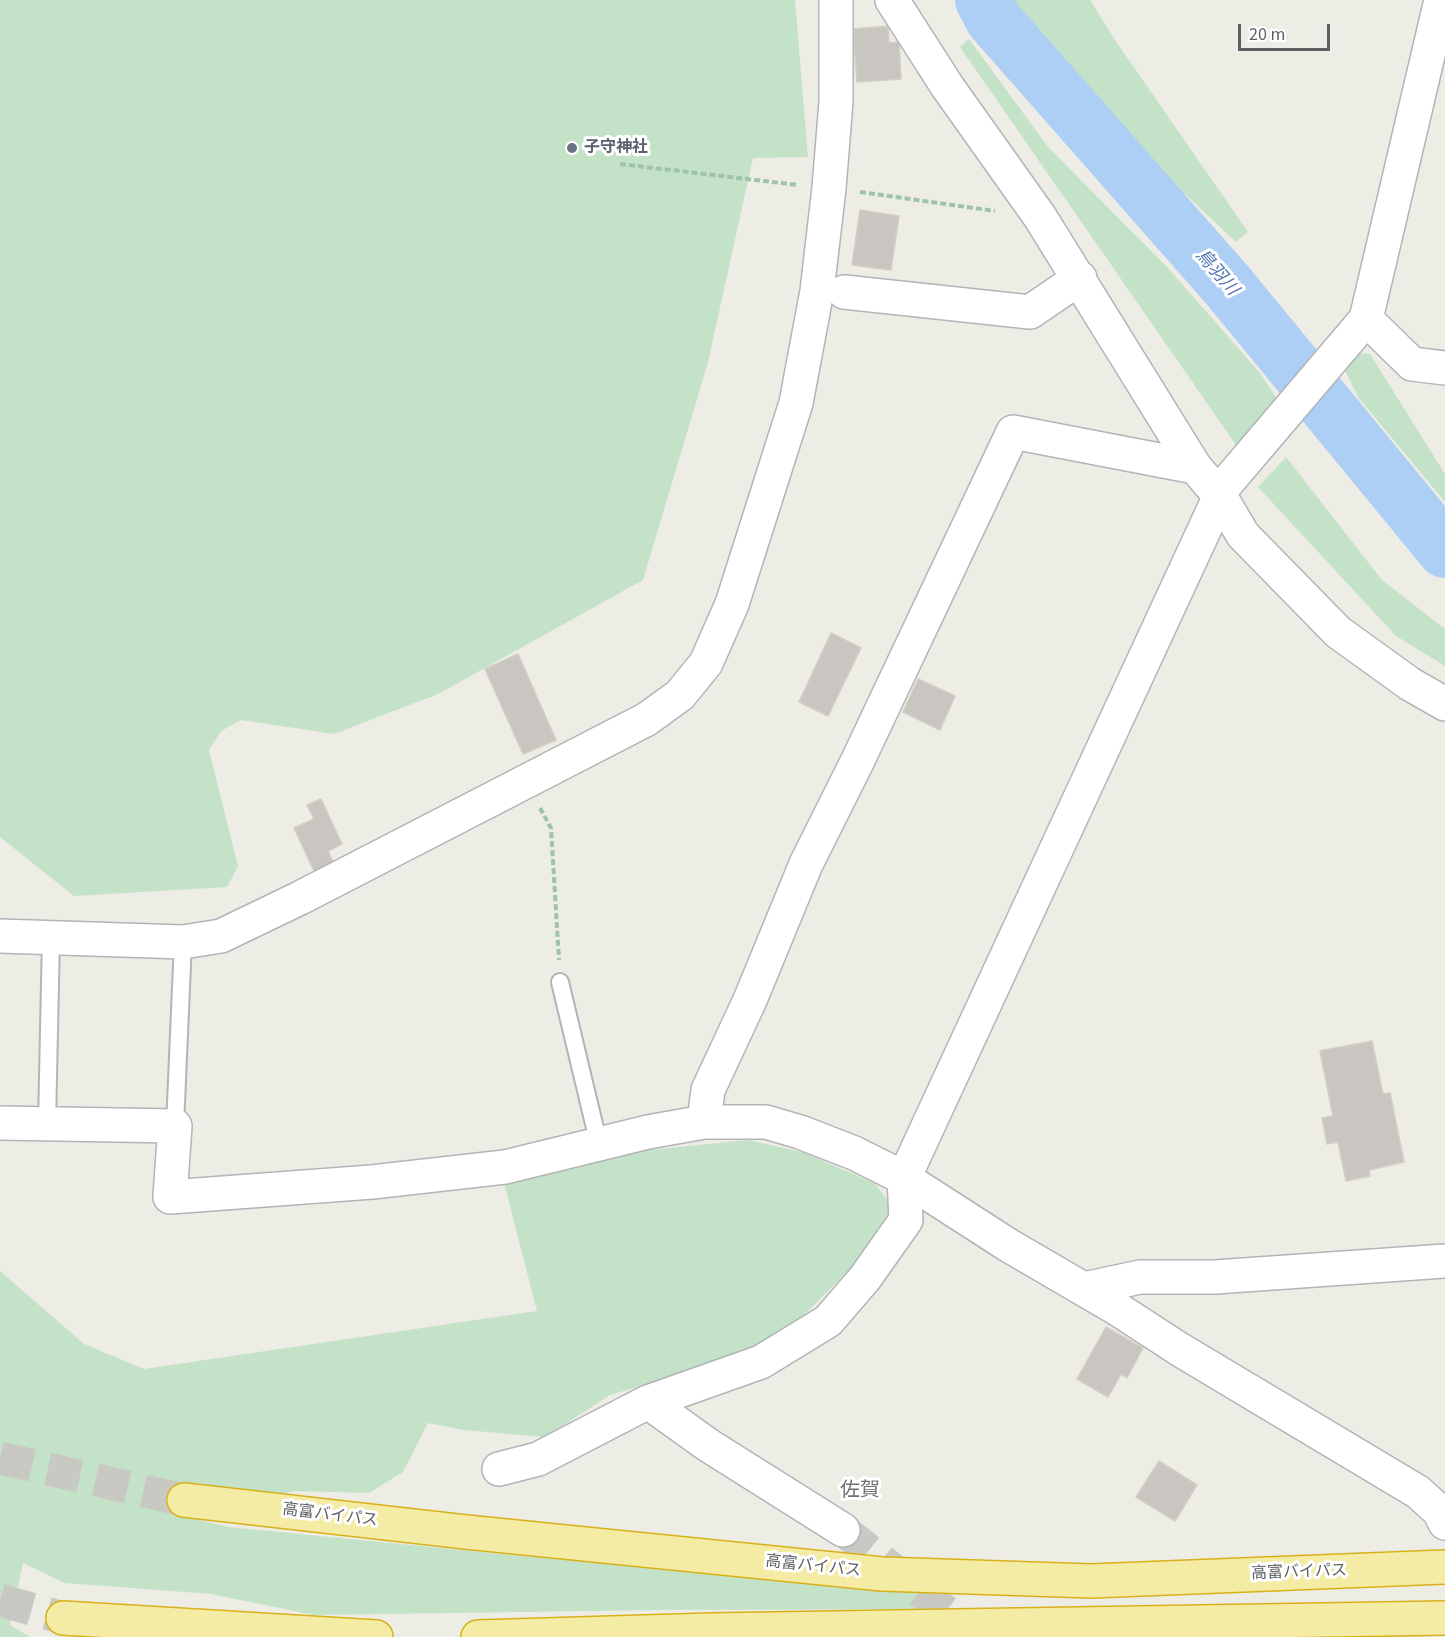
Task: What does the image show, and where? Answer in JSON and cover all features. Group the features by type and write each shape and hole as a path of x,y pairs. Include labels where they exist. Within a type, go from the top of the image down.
{"highway":[{"name":"高富バイパス","path":"184,1500 466,1532 882,1574 1091,1581 1445,1567"},
{"path":"63,1618 376,1637"},
{"path":"478,1637 712,1630 1445,1618"}],"street":[{"path":"0,936 183,942 221,936 247,926 647,719 680,695 706,663 732,604 796,403 817,291 829,188 836,102 836,0"},
{"path":"892,0 947,86 1040,217 1080,278 1195,467 1223,490 1243,535 1338,632 1410,684 1445,704"},
{"path":"499,1469 538,1459 648,1402 760,1362 828,1321 865,1278 906,1220 904,1178 1223,490 1356,330 1439,35 1441,0"},
{"path":"844,292 1030,312 1080,278"},
{"path":"1356,330 1412,364 1445,368"},
{"path":"704,1122 708,1090 750,1000 806,864 857,762 1013,432 1195,467"},
{"path":"0,1123 175,1126 170,1197 372,1182 505,1167 648,1132 704,1122 766,1122 800,1132 854,1153 904,1178 1008,1245 1418,1492 1438,1511 1445,1523"},
{"path":"1084,1289 1140,1277 1215,1277 1445,1261"},
{"path":"648,1402 708,1445 843,1530"}],"lane":[{"path":"47,1124 51,937"},
{"path":"175,1126 183,942"},
{"path":"560,982 599,1145"}],"path":[{"path":"620,164 829,188 1040,217"},
{"path":"525,781 551,828 560,982"}],"green space":[{"path":"0,0 795,0 808,157 753,158 708,362 643,580 438,694 334,734 241,720 221,731 209,750 238,866 227,887 74,896 0,837"},
{"path":"1013,0 1090,0 1115,40 1248,232 1236,242 1115,128 1037,35"},
{"path":"969,39 1048,147 1168,268 1260,373 1277,399 1236,445 960,47"},
{"path":"1353,353 1370,354 1445,474 1445,502 1358,397 1343,366"},
{"path":"1286,457 1382,580 1445,629 1445,666 1396,636 1258,487"},
{"path":"748,1140 802,1152 874,1183 893,1206 853,1266 789,1330 684,1384 641,1386 610,1395 545,1437 464,1430 428,1423 403,1472 369,1493 296,1491 267,1496 184,1486 178,1515 229,1527 522,1556 924,1591 923,1609 314,1615 211,1594 65,1583 23,1563 10,1625 30,1637 0,1637 0,1271 84,1344 144,1369 537,1311 503,1179 629,1152"}],"building":[{"path":"888,26 889,43 899,42 901,79 857,82 853,29"},
{"path":"860,210 899,216 891,270 852,265"},
{"path":"831,633 861,648 828,716 799,702"},
{"path":"518,654 556,740 523,754 485,669"},
{"path":"918,679 955,696 940,730 903,712"},
{"path":"321,799 342,844 328,851 334,864 315,873 294,828 314,819 307,805"},
{"path":"1372,1041 1383,1094 1390,1093 1404,1162 1369,1170 1370,1176 1346,1181 1338,1142 1327,1144 1322,1118 1333,1116 1320,1051"},
{"path":"1106,1327 1143,1348 1127,1378 1121,1374 1108,1397 1077,1379"},
{"path":"1159,1461 1197,1485 1175,1521 1136,1497"}],"waterway":[{"name":"鳥羽川","path":"983,0 993,19 1228,286 1445,550"}],"tunnel":[{"path":"0,1458 184,1500"},
{"path":"843,1530 978,1637"},
{"path":"0,1600 63,1618"}],"place":[{"name":"子守神社","path":"572,148"}],"district":[{"name":"佐賀","path":"860,1492"}]}
